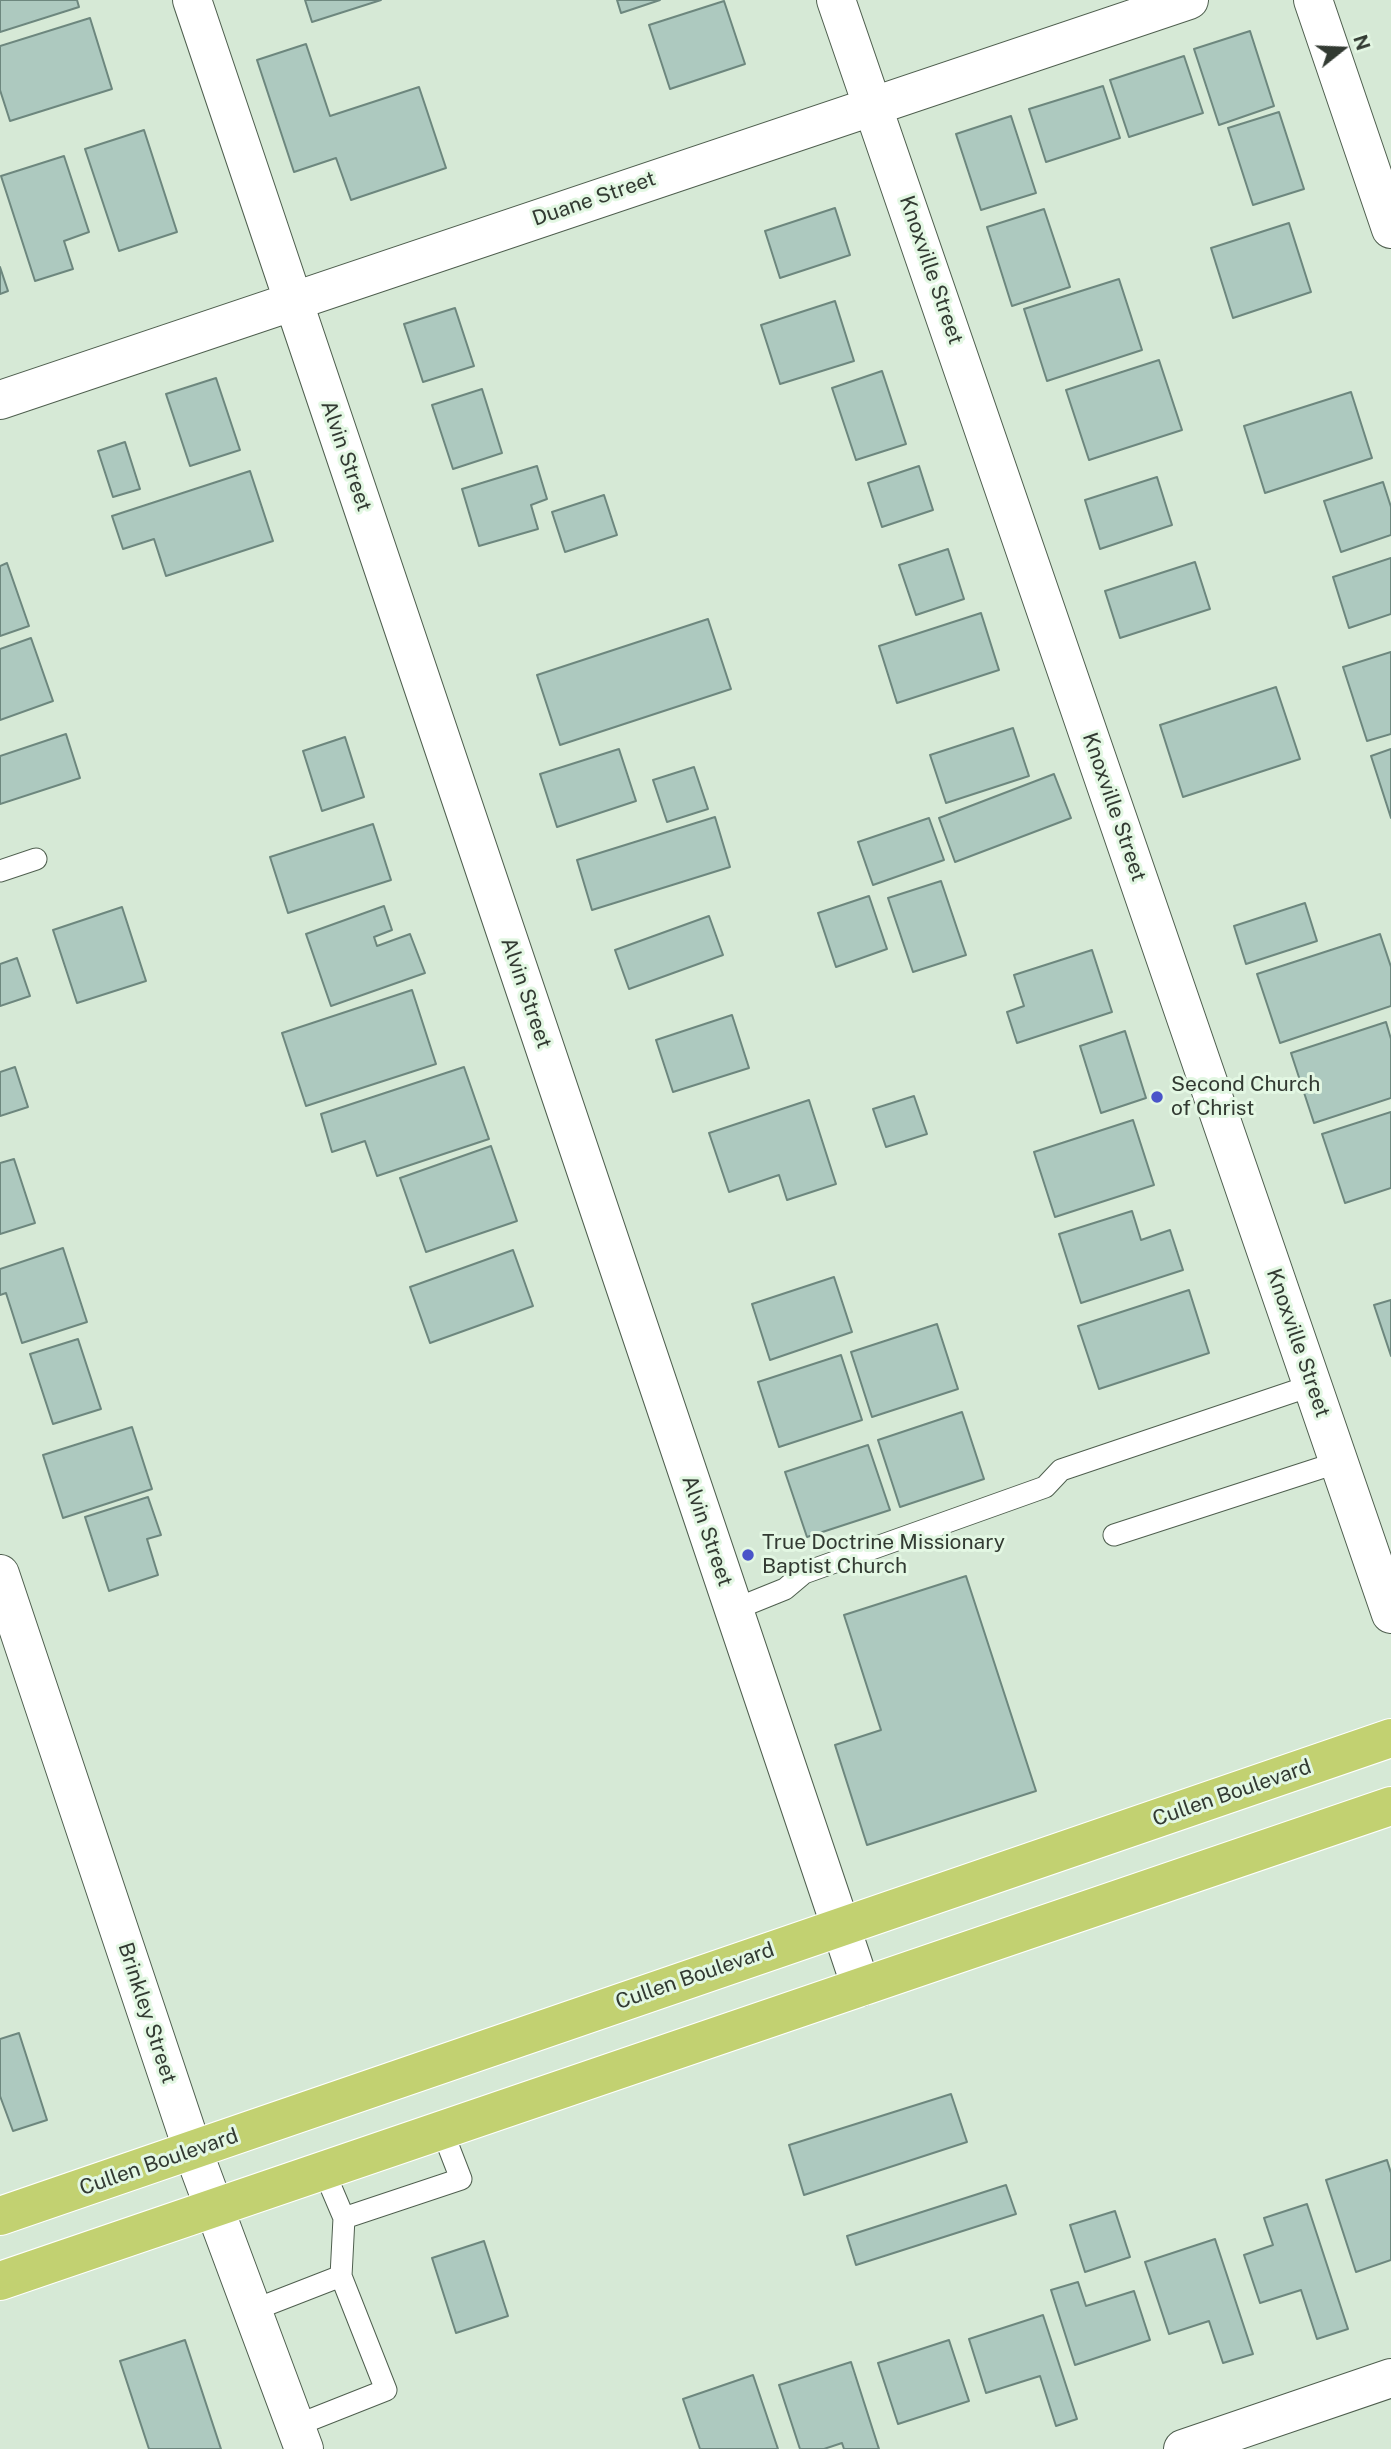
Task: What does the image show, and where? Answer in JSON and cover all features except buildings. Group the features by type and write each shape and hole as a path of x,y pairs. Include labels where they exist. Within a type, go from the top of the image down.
{"main road":[{"name":"Cullen Boulevard","path":"0,2216 1391,1738"},
{"path":"0,2281 1391,1806"}],"street":[{"name":"Alvin Street","path":"192,0 861,1987"},
{"name":"Knoxville Street","path":"836,0 1391,1614"},
{"name":"Duane Street","path":"0,400 1189,0"},
{"path":"1313,0 1391,229"},
{"name":"Brinkley Street","path":"0,1574 193,2151 299,2438"},
{"path":"1183,2449 1391,2378"}],"lane":[{"path":"0,871 36,859"},
{"path":"733,1610 785,1589 804,1573 1045,1488 1061,1470 1313,1385"},
{"path":"1114,1535 1339,1462"},
{"path":"344,2218 461,2179 442,2130"},
{"path":"299,2438 386,2390 341,2276 344,2218 324,2171"},
{"path":"251,2311 341,2276"}],"place":[{"name":"Second Church of Christ","path":"1157,1097"},
{"name":"True Doctrine Missionary Baptist Church","path":"748,1555"}]}
